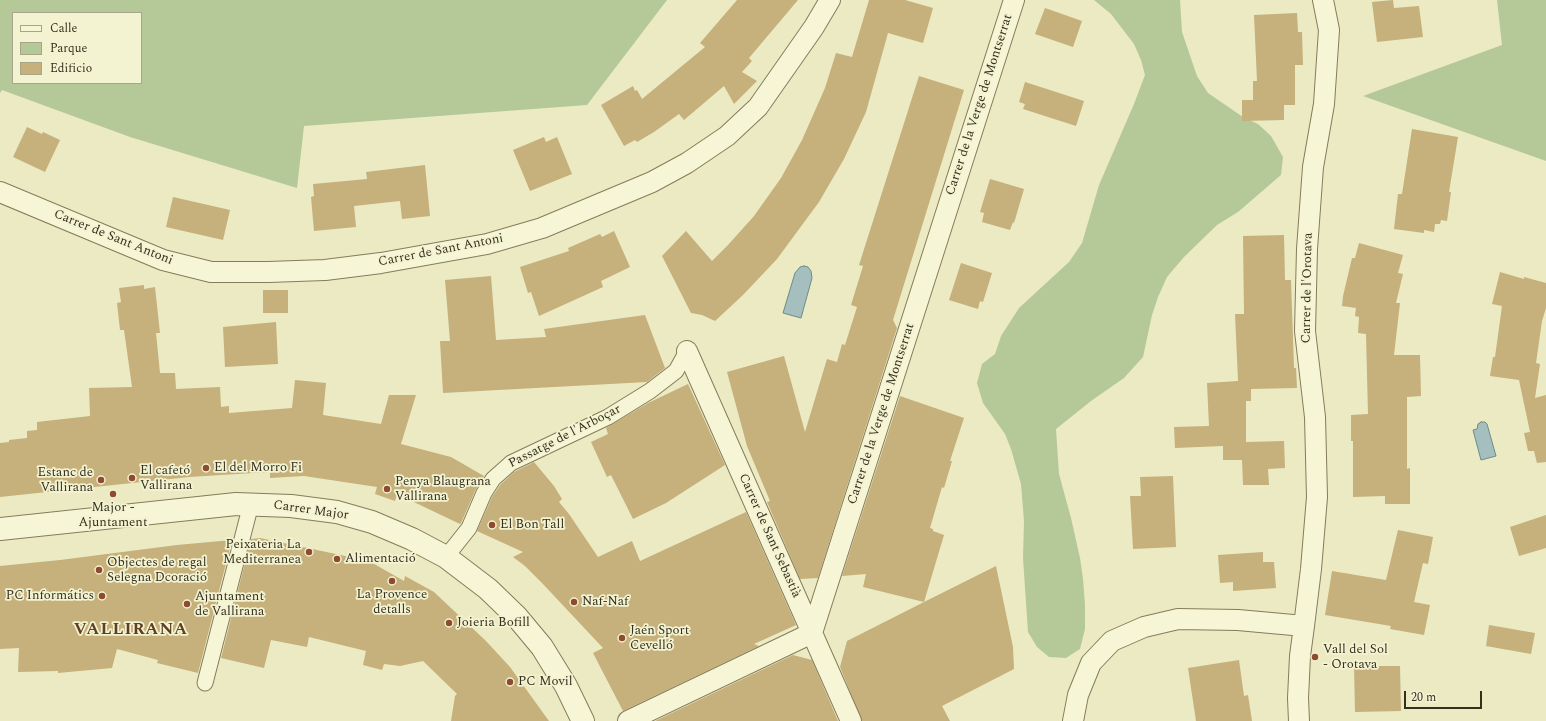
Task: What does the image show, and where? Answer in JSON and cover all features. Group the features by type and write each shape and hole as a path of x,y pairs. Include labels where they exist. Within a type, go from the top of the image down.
{"street":[{"name":"Carrer de Sant Antoni","path":"0,192 163,260 211,272 325,270 381,263 487,244 542,228 652,182 687,163 727,136 758,107 814,27 830,0"},
{"name":"Carrer de la Verge de Montserrat","path":"812,633 1014,0"},
{"name":"Carrer de l'Orotava","path":"1299,721 1298,698 1300,656 1311,569 1317,497 1314,416 1305,331 1308,234 1314,167 1324,104 1329,30 1323,0"},
{"name":"Carrer de Sant Sebastià","path":"687,351 851,721"},
{"name":"Passatge de l'Arboçar","path":"446,557 469,528 484,492 493,479 511,463 608,417 650,391 676,371 687,351"},
{"path":"205,682 251,504"},
{"name":"Carrer Major","path":"0,529 222,505 251,504 291,506 344,514 372,522 412,539 446,557 488,588 517,617 542,647 566,686 583,721"},
{"path":"1073,721 1078,695 1091,662 1112,641 1144,627 1178,619 1238,620 1304,626"},
{"path":"628,721 812,633"}],"green space":[{"path":"0,0 667,0 587,105 304,126 297,188 130,137 2,90 0,93"},
{"path":"1094,0 1180,0 1182,32 1197,76 1208,93 1243,117 1258,124 1271,136 1283,157 1281,175 1238,212 1217,225 1184,257 1167,277 1152,315 1143,357 1124,378 1091,401 1056,429 1059,474 1080,558 1085,605 1085,629 1080,649 1066,658 1049,657 1037,647 1028,632 1023,558 1024,521 1021,484 1005,434 983,403 977,383 982,364 995,354 1001,336 1019,308 1069,262 1082,243 1099,185 1145,75 1141,60 1134,44 1111,14"},
{"path":"1497,0 1546,0 1546,161 1363,96 1502,45"}],"water":[{"path":"800,267 808,267 811,271 812,278 801,318 783,313 795,273"},
{"path":"1485,422 1487,424 1496,456 1481,460 1473,430 1477,429 1478,424"}],"building":[{"path":"737,0 798,0 749,58 752,61 742,72 757,81 734,104 724,86 684,120 679,114 637,142 635,140 624,146 601,105 633,86 635,91 637,90 642,99 705,47 700,43"},
{"path":"869,0 905,0 933,8 923,43 888,33 866,112 844,159 819,202 777,259 743,295 715,321 702,315 691,313 662,256 686,231 712,261 754,216 781,178 802,140 825,88 836,53 852,57"},
{"path":"1393,0 1394,8 1419,6 1423,37 1377,42 1372,2"},
{"path":"1045,8 1082,21 1073,47 1035,34"},
{"path":"1297,13 1298,32 1302,32 1303,65 1295,65 1295,105 1284,105 1284,120 1242,121 1242,100 1253,100 1253,81 1257,81 1254,15"},
{"path":"919,76 964,90 893,320 897,328 818,578 800,579 767,502 770,501 747,446 727,372 784,356 805,432 827,359 837,362 842,344 845,345 857,307 851,305 863,266 859,265"},
{"path":"1025,82 1084,101 1076,126 1023,109 1025,104 1019,102"},
{"path":"27,127 42,134 43,132 60,140 45,172 13,157"},
{"path":"1412,129 1458,137 1449,192 1451,192 1447,221 1441,220 1440,224 1435,224 1434,232 1424,230 1424,233 1394,229 1398,194 1402,194"},
{"path":"544,137 546,142 557,137 572,174 530,191 513,150"},
{"path":"425,165 430,216 402,219 400,201 354,206 356,227 314,231 311,197 314,196 313,184 367,179 366,172"},
{"path":"990,179 1024,189 1014,223 1013,222 1010,230 982,222 984,213 980,212"},
{"path":"173,197 230,210 223,240 166,227"},
{"path":"614,231 630,267 601,281 603,287 539,316 531,292 528,293 520,267 569,251 568,248 600,234 602,237"},
{"path":"1284,235 1285,280 1291,280 1294,368 1296,368 1297,388 1251,389 1251,401 1246,401 1246,442 1284,441 1285,468 1268,469 1269,485 1243,485 1242,460 1223,460 1223,446 1175,448 1174,427 1209,426 1207,383 1238,381 1235,314 1244,314 1243,236"},
{"path":"1359,243 1403,255 1398,273 1403,274 1396,303 1400,303 1394,355 1420,355 1421,396 1407,397 1407,469 1410,468 1410,504 1385,504 1385,496 1353,497 1353,441 1351,441 1351,415 1368,414 1366,334 1358,333 1359,317 1355,316 1356,308 1342,306 1352,258 1355,258"},
{"path":"961,263 992,273 983,302 980,301 978,309 949,300"},
{"path":"1500,272 1524,279 1524,277 1546,283 1546,308 1542,321 1536,363 1540,364 1535,398 1546,395 1546,462 1537,463 1534,451 1528,451 1524,433 1530,432 1519,380 1490,376 1493,357 1495,357 1502,306 1492,304"},
{"path":"491,276 496,340 546,337 544,329 645,315 665,368 647,382 443,393 440,341 450,341 445,280"},
{"path":"144,285 144,289 155,287 160,333 156,333 160,373 175,373 176,389 220,387 221,407 229,406 229,413 292,408 295,380 326,383 323,415 381,424 389,395 416,395 401,444 451,457 484,476 476,489 461,523 460,524 397,494 395,501 375,494 377,487 304,476 270,478 270,472 189,477 0,497 0,443 9,442 9,440 27,438 27,431 37,430 37,422 90,416 89,388 132,387 124,330 120,330 117,303 121,302 119,288"},
{"path":"263,290 288,290 288,313 263,313"},
{"path":"276,322 278,364 225,367 223,327"},
{"path":"688,384 725,465 666,503 633,519 611,475 607,477 591,442 608,434 606,428 648,403"},
{"path":"900,396 964,418 950,461 952,461 944,488 942,487 930,528 933,529 933,531 944,535 924,602 863,587 866,574 842,576"},
{"path":"534,462 554,486 562,499 559,502 569,514 598,557 632,541 640,561 746,512 796,625 754,644 759,646 623,711 593,653 603,648 542,583 525,566 513,557 523,552 477,531 492,497 500,485 514,472"},
{"path":"1173,476 1176,547 1133,549 1130,496 1141,496 1140,477"},
{"path":"1546,515 1546,548 1519,556 1510,527"},
{"path":"1398,530 1433,537 1428,564 1423,563 1414,602 1430,605 1424,635 1390,629 1391,626 1325,615 1332,571 1386,580"},
{"path":"260,538 369,561 404,581 405,576 434,592 486,641 510,667 549,721 451,721 455,696 457,694 423,661 400,666 384,664 382,670 363,665 366,651 309,637 307,647 271,640 264,668 221,658 251,539"},
{"path":"232,540 198,673 157,663 158,660 117,649 112,668 58,673 58,671 18,672 19,648 0,649 0,566"},
{"path":"1263,552 1263,562 1274,562 1276,588 1233,591 1233,582 1220,583 1218,555"},
{"path":"996,566 1013,647 1014,669 942,706 950,721 862,721 840,667 847,641"},
{"path":"1489,625 1535,633 1531,654 1486,646"},
{"path":"793,655 812,660 838,721 655,721"},
{"path":"1239,660 1244,696 1248,695 1252,721 1196,721 1188,668"},
{"path":"1354,666 1400,666 1401,711 1355,712"}],"place":[{"name":"El del Morro Fi","path":"206,468"},
{"name":"El cafetó Vallirana","path":"132,478"},
{"name":"Estanc de Vallirana","path":"101,480"},
{"name":"Penya Blaugrana Vallirana","path":"387,489"},
{"name":"Major - Ajuntament","path":"113,494"},
{"name":"El Bon Tall","path":"492,525"},
{"name":"Peixateria La Mediterranea","path":"309,552"},
{"name":"Alimentació","path":"337,559"},
{"name":"Objectes de regal Selegna Dcoració","path":"99,570"},
{"name":"La Provence detalls","path":"392,581"},
{"name":"PC Informátics","path":"102,596"},
{"name":"Naf-Naf","path":"574,602"},
{"name":"Ajuntament de Vallirana","path":"187,604"},
{"name":"Joieria Bofill","path":"449,623"},
{"name":"Jaén Sport Cevelló","path":"622,638"},
{"name":"Vall del Sol - Orotava","path":"1315,657"},
{"name":"PC Movil","path":"510,682"}],"district":[{"name":"VALLIRANA","path":"131,631"}]}
